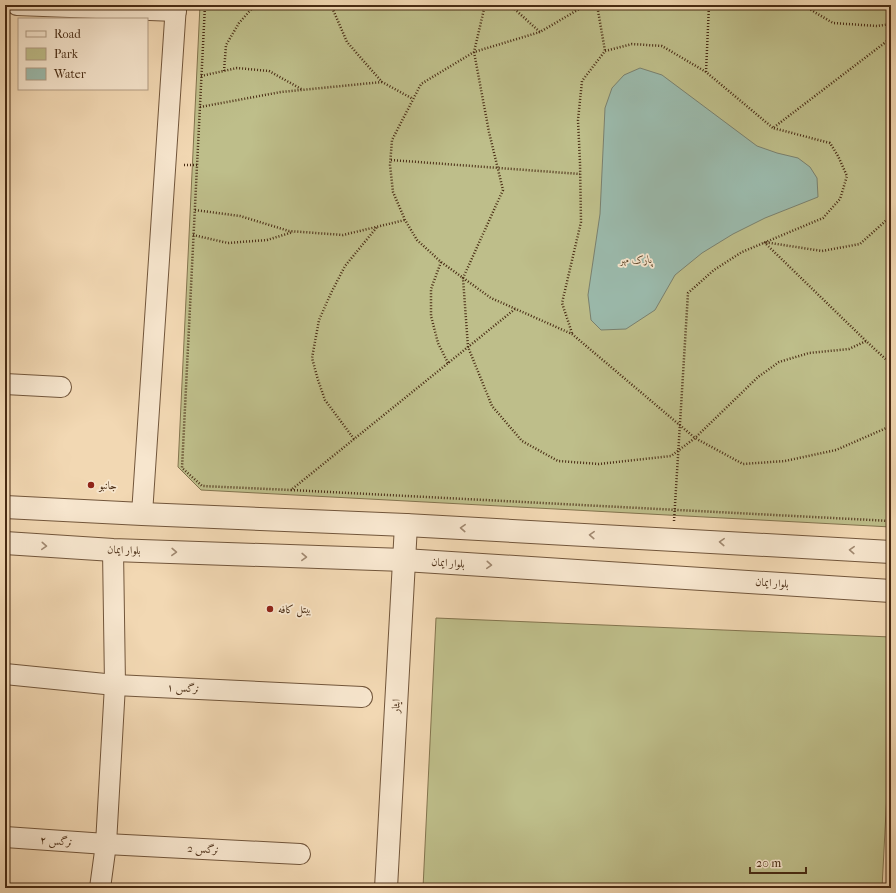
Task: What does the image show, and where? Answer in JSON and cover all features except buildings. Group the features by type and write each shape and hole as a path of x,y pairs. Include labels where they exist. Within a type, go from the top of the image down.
{"street":[{"path":"17,5 176,8 142,514"},
{"path":"5,384 61,387"},
{"path":"5,507 406,525 891,552"},
{"name":"ایثار","path":"386,888 406,525"},
{"name":"بلوار ایمان","path":"5,543 113,550 404,560 891,591"},
{"path":"100,888 106,844 115,685 113,550"},
{"name":"نرگس ۱","path":"5,674 115,685 362,697"},
{"name":"نرگس ۲","path":"5,837 106,844"},
{"name":"نرگس 2","path":"106,844 300,854"}],"path":[{"path":"205,5 182,468 202,486 891,521"},
{"path":"224,71 226,45 239,23 255,5"},
{"path":"332,5 347,42 382,82 414,99"},
{"path":"485,5 474,52 489,132 503,190 463,278 468,347 492,406 522,441 558,461 598,464 671,456 695,438 758,376 779,362 809,353 849,349 866,341"},
{"path":"510,5 540,32"},
{"path":"586,5 540,32 474,52 421,84 392,140 391,160 393,192 404,220 417,240 441,262 491,298 572,334 695,438 742,464 785,462 836,450 891,426"},
{"path":"596,5 605,51"},
{"path":"706,72 709,5"},
{"path":"804,5 833,23 877,26 891,24"},
{"path":"773,128 891,38"},
{"path":"572,334 562,303 581,222 578,120 582,81 605,51 632,44 662,46 706,72 773,128 830,143 847,176 840,199 823,218 742,252 714,270 688,292 675,510"},
{"path":"201,76 237,68 269,71 303,90"},
{"path":"200,107 282,92 382,82"},
{"path":"391,160 580,174"},
{"path":"764,242 822,251 860,244 891,215 891,182"},
{"path":"195,210 240,216 294,232 343,235 404,220"},
{"path":"354,439 325,400 312,358 319,320 331,293 345,266 377,227"},
{"path":"193,235 228,243 267,240 294,232"},
{"path":"764,242 891,364"},
{"path":"441,262 430,289 431,316 438,343 448,363"},
{"path":"291,490 515,309"}],"green space":[{"name":"پارک مهر","path":"200,5 891,5 891,527 201,490 178,467"},
{"path":"436,618 891,637 891,716 882,888 423,888"}],"water":[{"path":"640,68 662,75 757,146 798,158 810,167 817,178 818,197 765,218 733,234 702,253 675,275 655,310 626,329 601,330 591,320 588,295 600,214 605,108 612,88 624,75"}],"place":[{"name":"جانبو","path":"91,485"},
{"name":"بیتل کافه","path":"270,609"}]}
